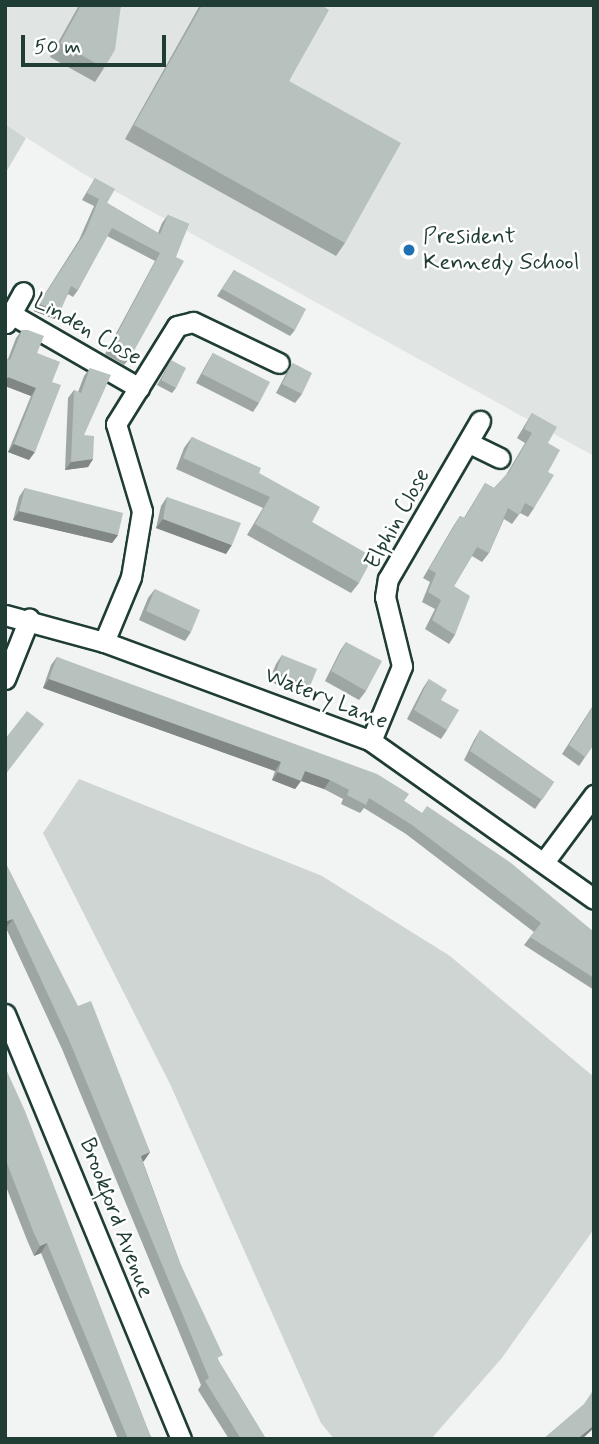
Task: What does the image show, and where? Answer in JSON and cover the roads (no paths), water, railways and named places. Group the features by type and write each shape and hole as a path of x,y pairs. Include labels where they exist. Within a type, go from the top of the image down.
{"street":[{"name":"Linden Close","path":"23,292 8,319 139,388"},
{"path":"104,642 139,538 138,482 115,432 139,388 187,320 279,363"},
{"name":"Elphin Close","path":"371,741 402,666 385,597 388,579 480,421"},
{"path":"469,443 499,458"},
{"name":"Watery Lane","path":"5,615 29,619 104,642 371,741 594,899"},
{"path":"5,679 29,619"},
{"path":"544,862 594,795"},
{"name":"Brookford Avenue","path":"5,1014 181,1439"}],"place":[{"name":"President Kennedy School","path":"409,250"}]}
